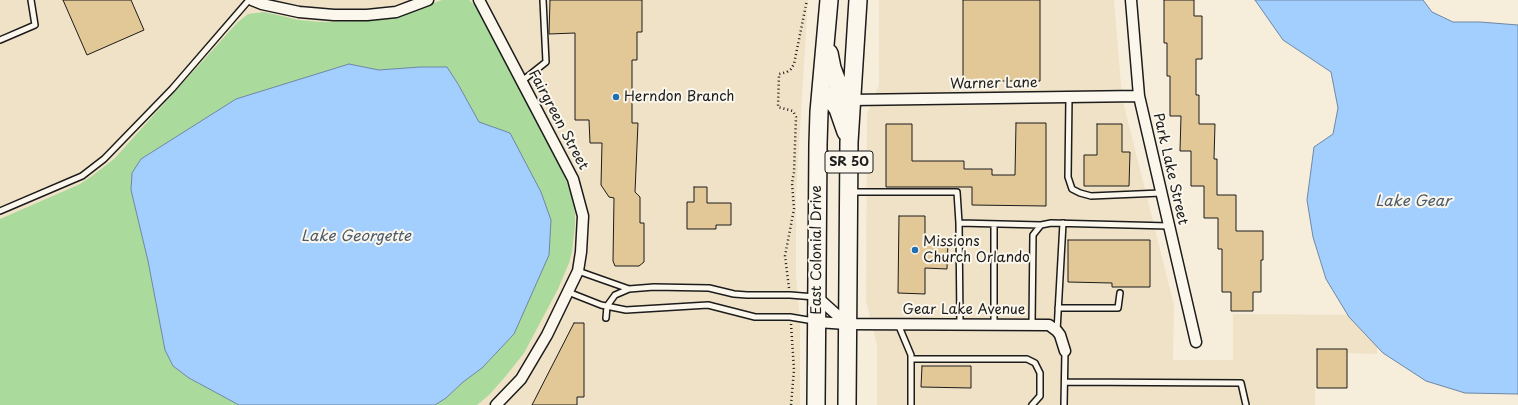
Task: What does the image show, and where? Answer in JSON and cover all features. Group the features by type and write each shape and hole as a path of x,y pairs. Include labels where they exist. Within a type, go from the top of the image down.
{"highway":[{"name":"East Colonial Drive","path":"816,405 818,144 829,0"},
{"name":"SR 50","path":"847,405 849,142 858,0"},
{"path":"826,39 832,68 838,84 851,100"},
{"path":"821,91 831,99 838,110 849,142"}],"street":[{"path":"252,0 262,4 299,12 334,15 367,15 396,12 428,0"},
{"name":"Fairgreen Street","path":"479,0 574,179 583,216 581,252 578,271 547,335 521,379 498,404"},
{"name":"Park Lake Street","path":"1131,0 1138,96 1196,342"},
{"name":"Warner Lane","path":"851,100 1138,96"},
{"path":"817,297 847,324"},
{"name":"Gear Lake Avenue","path":"817,322 847,324 1048,325 1057,331"},
{"path":"1057,331 1060,335 1065,351"}],"lane":[{"path":"0,40 35,25 31,0"},
{"path":"0,211 82,176 104,159 172,89 249,0"},
{"path":"522,81 546,62 543,0"},
{"path":"1069,97 1068,177 1072,189 1091,196 1161,193"},
{"path":"848,192 957,192 959,223 960,324"},
{"path":"959,223 1041,225 1051,222 1169,226"},
{"path":"1057,331 1063,223"},
{"path":"994,224 994,325"},
{"path":"1032,325 1033,235 1041,225"},
{"path":"578,271 629,289"},
{"path":"606,318 607,306 616,295 629,289 654,287 709,288 734,294 817,297"},
{"path":"568,292 607,306 626,310 708,305 755,317 790,317 817,322"},
{"path":"1058,308 1118,308 1120,293"},
{"path":"898,324 911,355 911,405"},
{"path":"1064,405 1065,351"},
{"path":"911,359 1027,359 1035,363 1040,373 1040,396 1032,405"},
{"path":"1065,382 1241,383 1246,405"}],"path":[{"path":"790,295 785,256 794,209 792,183 794,172 796,117 793,111 778,107 779,74 791,69 794,64 807,0"},
{"path":"790,317 794,370 791,405"}],"shaded area":[{"path":"0,0 808,0 796,195 796,275 800,321 800,405 0,405"},
{"path":"879,0 1114,0 1122,97 1174,305 1173,360 1233,360 1233,314 1377,315 1377,354 1316,352 1315,405 877,405 877,345 866,301 867,114 879,85"}],"green space":[{"path":"442,0 469,0 480,10 564,175 571,194 575,214 572,252 558,289 524,353 489,395 477,405 435,405 446,398 463,382 482,368 514,334 510,133 479,123 458,84 446,67 379,70 349,64 236,99 141,159 131,190 148,261 165,350 174,367 189,378 239,405 0,405 0,219 80,184 114,159 237,23 248,14 264,12 299,20 321,22 362,21 397,15"}],"water":[{"name":"Lake Gear","path":"1255,0 1423,0 1432,12 1453,22 1480,22 1518,25 1518,394 1465,393 1426,381 1383,353 1349,317 1326,279 1313,237 1307,200 1314,147 1333,134 1338,108 1331,72 1283,40"},
{"name":"Lake Georgette","path":"349,64 379,70 447,67 479,122 510,133 541,192 551,220 549,255 514,334 482,368 463,382 446,398 435,405 239,405 189,378 173,366 165,350 148,261 131,190 132,173 141,159 236,99"}],"building":[{"path":"63,0 131,0 144,30 87,55"},
{"path":"550,0 642,0 642,32 637,32 637,60 632,60 632,123 638,123 635,192 640,197 640,223 644,223 644,262 639,266 615,266 613,261 614,198 609,197 601,185 602,143 590,143 589,120 575,120 575,33 549,34"},
{"path":"963,0 1040,0 1040,81 963,81"},
{"path":"1164,0 1194,0 1194,16 1202,16 1202,59 1196,59 1196,95 1199,95 1199,124 1215,124 1214,159 1217,159 1217,195 1236,195 1236,231 1263,231 1261,292 1253,292 1253,311 1231,311 1231,292 1222,292 1222,249 1218,249 1218,218 1204,218 1204,186 1191,186 1191,151 1180,151 1181,116 1170,116 1170,76 1167,76 1167,43 1164,43"},
{"path":"1016,123 1046,123 1046,206 972,205 972,187 886,187 886,124 912,124 912,161 964,161 964,169 992,169 992,175 1015,175"},
{"path":"1097,124 1122,124 1122,152 1130,152 1129,186 1084,186 1084,155 1097,155"},
{"path":"694,187 707,187 707,203 731,203 731,225 716,225 716,229 687,229 687,202 694,202"},
{"path":"899,216 925,216 925,240 948,241 947,269 925,268 925,294 898,293"},
{"path":"1068,240 1150,240 1150,287 1112,287 1112,283 1068,282"},
{"path":"574,323 584,323 584,397 577,397 577,405 532,405"},
{"path":"1317,349 1347,349 1347,388 1317,388"},
{"path":"922,366 971,366 971,388 921,387"}],"place":[{"name":"Herndon Branch","path":"616,97"},
{"name":"Missions Church Orlando","path":"915,250"}]}
